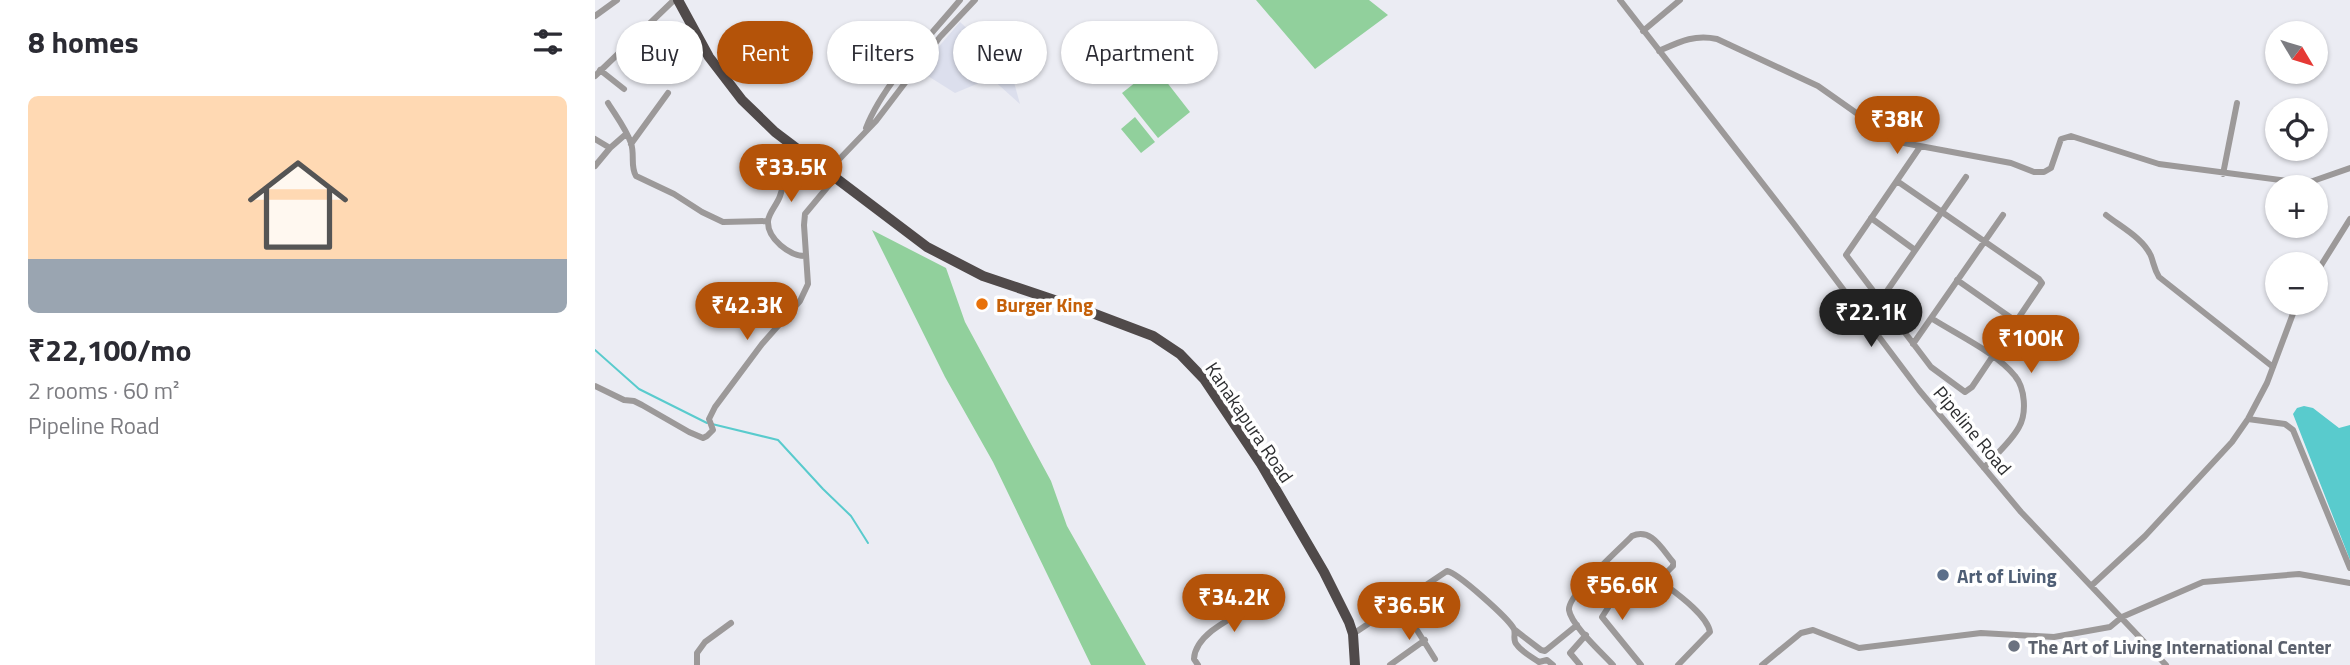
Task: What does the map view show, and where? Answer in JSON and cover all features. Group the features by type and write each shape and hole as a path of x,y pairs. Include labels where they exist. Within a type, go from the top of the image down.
{"highway":[{"name":"Kanakapura Road","path":"676,0 709,57 742,100 775,132 927,247 983,276 1153,336 1180,354 1204,379 1261,464 1324,572 1349,622 1353,634 1355,665"}],"street":[{"path":"595,15 617,0"},
{"path":"624,89 598,73 676,0"},
{"path":"939,24 960,0"},
{"path":"939,38 975,0"},
{"name":"Pipeline Road","path":"1620,0 1919,390 2021,512 2166,665"},
{"path":"1643,31 1680,0"},
{"path":"1659,51 1689,37 1717,39 1818,86 1889,136 1904,143 2011,163 2034,172 2045,172 2051,168 2061,139 2071,136 2137,158 2223,174 2310,182 2350,168"},
{"path":"866,130 870,117 892,84"},
{"path":"595,386 624,400 642,405 702,438 707,436 713,430 709,419 715,407 762,344 800,300 808,284 805,214 831,175 904,84"},
{"path":"631,144 668,93"},
{"path":"608,103 631,144 633,172 642,179 723,222 768,221"},
{"path":"2223,174 2237,103"},
{"path":"595,166 626,134"},
{"path":"595,139 610,148"},
{"path":"1897,181 2039,279 2042,284 1972,387 1965,392 1931,367 1846,255 1920,147"},
{"path":"796,148 768,221 769,229 785,249 796,256 806,256"},
{"path":"1880,301 1966,177"},
{"path":"1913,344 2003,215"},
{"path":"2106,215 2140,240 2153,258 2153,267 2159,277 2273,367"},
{"path":"1871,218 1915,250"},
{"path":"2328,254 2350,219"},
{"path":"1957,280 2017,322"},
{"path":"2091,586 2145,536 2232,442 2248,419 2273,367 2292,315"},
{"path":"1931,318 1992,356 2015,375 2021,385 2023,415 2018,428 1984,468"},
{"path":"2248,419 2285,424 2293,430 2350,568"},
{"path":"1613,665 1577,625 1569,612 1569,606 1578,592 1637,534 1648,535 1673,562 1673,566 1659,580 1677,593 1709,626 1710,632 1678,665"},
{"path":"1353,634 1447,571 1463,579 1513,629 1541,650 1545,651 1577,625"},
{"path":"1762,665 1801,633 1813,630 1859,649 1981,633 2054,637 2110,628 2122,617 2203,582 2299,574 2350,583"},
{"path":"1637,579 1611,603 1602,617 1641,665"},
{"path":"1198,665 1194,659 1194,650 1200,640 1258,603"},
{"path":"1405,611 1435,659"},
{"path":"697,665 697,653 705,642 731,623"},
{"path":"1513,629 1517,645 1539,663 1548,660 1553,665"},
{"path":"1580,665 1570,653 1585,635"},
{"path":"1390,665 1425,640"}],"shaded area":[{"path":"953,30 953,84 977,84 955,93 939,83 939,46"},
{"path":"998,84 1014,84 1020,104"}],"green space":[{"path":"1256,0 1369,0 1388,15 1315,69"},
{"path":"1133,84 1168,84 1190,112 1158,138 1122,93"},
{"path":"1135,117 1155,142 1141,153 1121,129"},
{"path":"872,230 946,268 965,322 1051,481 1067,526 1146,665 1091,665 993,462 945,377"}],"water":[{"path":"2297,408 2313,408 2339,428 2350,425 2350,560 2293,414"}],"waterway":[{"path":"595,350 639,389 707,423"},
{"path":"712,424 778,440 851,516 868,543"}],"place":[{"name":"Burger King","path":"982,304"},
{"name":"Art of Living","path":"1943,575"},
{"name":"The Art of Living International Center","path":"2014,646"}]}
